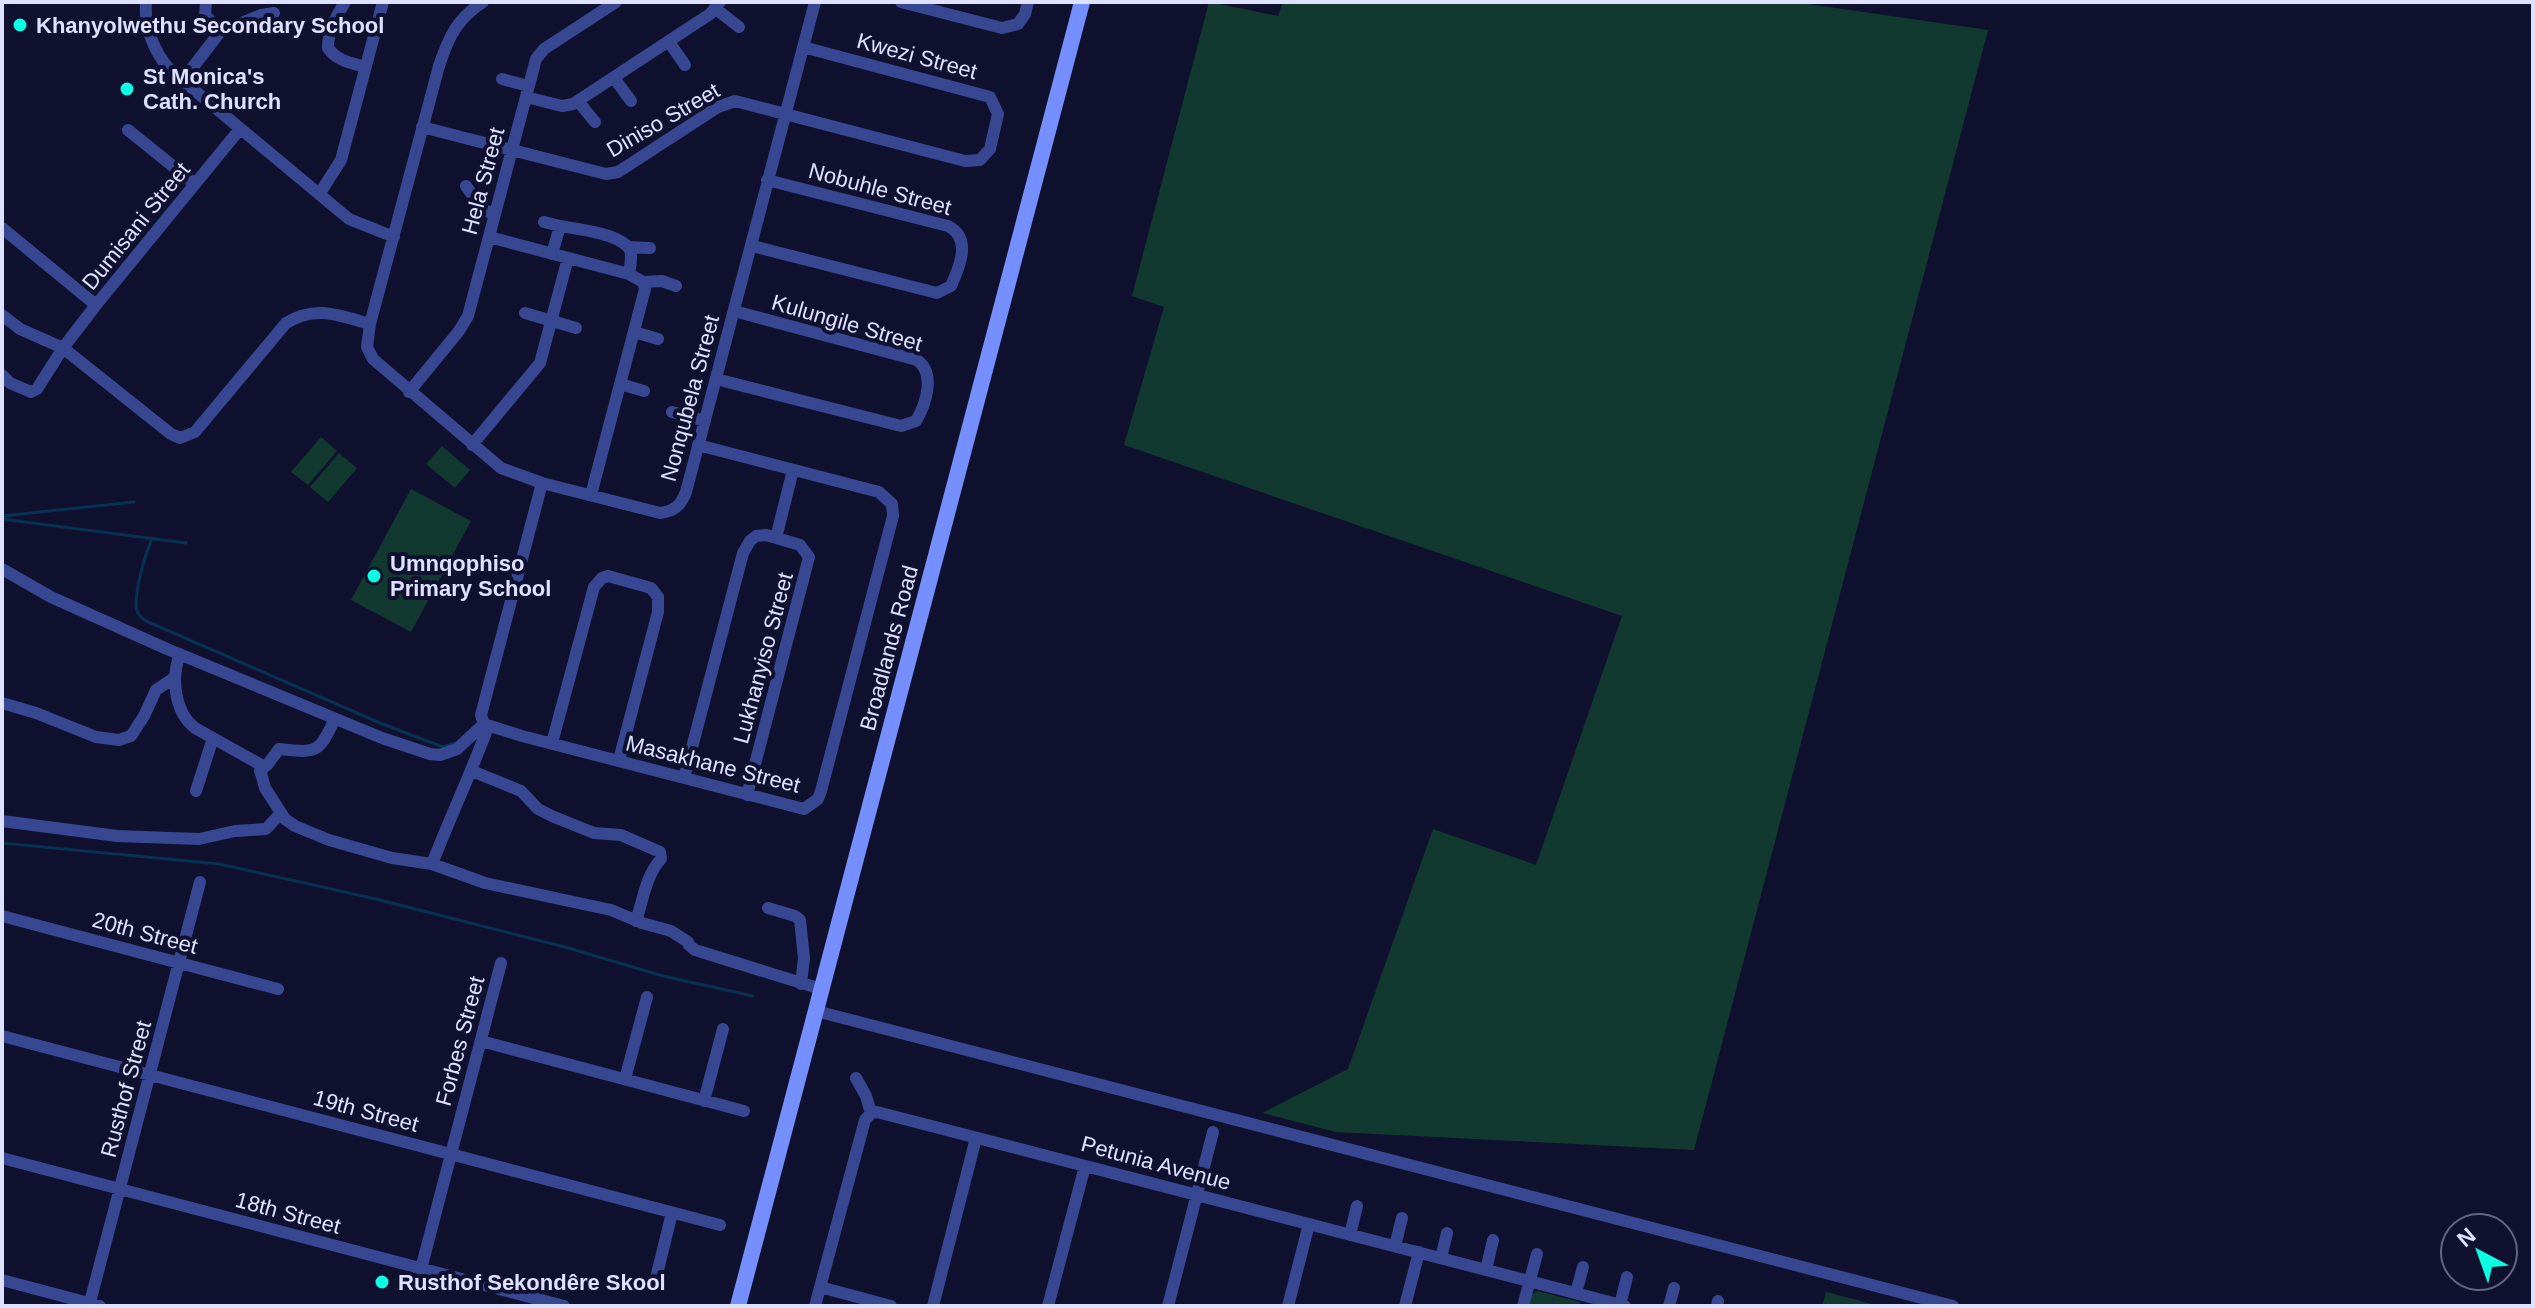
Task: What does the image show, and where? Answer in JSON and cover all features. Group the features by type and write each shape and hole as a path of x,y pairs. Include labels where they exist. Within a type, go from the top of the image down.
{"main road":[{"name":"Broadlands Road","path":"738,1306 1082,2"}],"street":[{"path":"146,2 146,19 157,53 170,70 349,219 394,237"},
{"path":"206,2 205,15 220,32"},
{"path":"345,2 333,21 328,48 335,57 365,67"},
{"name":"Nonqubela Street","path":"483,2 462,8 444,51 370,324 367,347 373,359 409,392 501,468 542,483 654,512 673,510 679,506 686,492 815,2"},
{"name":"Hela Street","path":"409,392 468,316 536,59 544,49 616,2"},
{"path":"901,2 1002,28 1018,24 1028,2"},
{"path":"320,193 341,160 382,3"},
{"path":"502,79 562,106 578,101 614,78 718,6 739,27"},
{"path":"183,80 220,32 267,10"},
{"path":"669,42 685,65"},
{"name":"Kwezi Street","path":"784,113 965,161 980,160 990,149 998,114 990,97 803,47"},
{"path":"614,78 631,101"},
{"path":"578,101 595,122"},
{"name":"Diniso Street","path":"422,127 612,174 727,103 743,101 784,113"},
{"name":"Dumisani Street","path":"2,375 19,387 34,392 96,305 240,129"},
{"path":"128,130 195,184"},
{"name":"Nobuhle Street","path":"752,246 937,293 951,286 963,245 955,229 948,226 767,180"},
{"path":"466,186 473,196 475,207 467,220"},
{"path":"475,207 495,214"},
{"path":"544,222 597,232 628,247 650,248"},
{"path":"552,254 560,226"},
{"path":"2,228 96,305"},
{"path":"489,237 629,274 644,285 662,281 676,286"},
{"path":"628,247 631,252 629,274"},
{"path":"472,445 537,368 568,258"},
{"path":"591,495 644,285"},
{"name":"Kulungile Street","path":"716,379 901,426 916,421 926,394 928,372 917,360 734,311"},
{"path":"2,315 20,329 63,348 171,434 184,438 195,432 286,323 294,318 308,312 321,312 370,324"},
{"path":"525,313 576,328"},
{"path":"634,332 658,339"},
{"path":"620,384 644,391"},
{"path":"672,412 705,421"},
{"name":"Masakhane Street","path":"486,725 804,809 818,799 893,516 892,504 879,492 698,445"},
{"path":"776,538 793,470"},
{"path":"432,864 472,771 486,725 481,715 542,483"},
{"name":"Lukhanyiso Street","path":"684,778 743,553 756,536 766,535 800,545 809,557 747,795"},
{"path":"2,569 51,597 382,738 440,755 457,749 486,725"},
{"path":"552,743 594,587 608,576 648,587 658,597 658,612 619,760"},
{"path":"180,654 174,678 188,722 263,766 261,773 265,788 281,813 295,826 346,847 432,864 485,883 611,910 671,931 695,950 821,989"},
{"path":"2,703 96,737 119,740 131,736 156,690 174,678"},
{"path":"261,770 279,749 309,752 323,743 335,719"},
{"path":"196,791 213,738"},
{"path":"472,771 521,791 538,809 554,817 594,833 621,835 660,852 661,859 646,887 636,921"},
{"path":"2,821 117,836 199,839 235,831 266,829 281,813"},
{"name":"Rusthof Street","path":"93,1305 200,882"},
{"path":"768,908 800,920 804,958 801,984"},
{"name":"20th Street","path":"2,916 278,989"},
{"name":"Forbes Street","path":"421,1269 501,963"},
{"path":"625,1079 647,997"},
{"path":"816,1011 1953,1306"},
{"path":"704,1101 723,1029"},
{"name":"19th Street","path":"2,1036 720,1225"},
{"path":"481,1041 744,1111"},
{"path":"815,1306 865,1120 871,1113 856,1078"},
{"name":"Petunia Avenue","path":"871,1113 877,1112 1623,1305"},
{"path":"1168,1306 1213,1132"},
{"path":"933,1306 976,1138"},
{"name":"18th Street","path":"2,1158 564,1306"},
{"path":"1048,1306 1085,1166"},
{"path":"1350,1235 1357,1206"},
{"path":"654,1286 672,1213"},
{"path":"1395,1246 1402,1218"},
{"path":"1288,1306 1309,1224"},
{"path":"1441,1258 1447,1233"},
{"path":"1486,1270 1493,1240"},
{"path":"1405,1306 1419,1252"},
{"path":"1523,1306 1537,1254"},
{"path":"1576,1293 1583,1267"},
{"path":"1623,1305 1627,1277"},
{"path":"2,1280 93,1305"},
{"path":"820,1287 891,1306"},
{"path":"1669,1306 1674,1288"}],"green space":[{"path":"1209,2 1278,16 1283,2 1794,2 1988,30 1694,1150 1336,1132 1262,1113 1348,1069 1433,829 1536,865 1622,616 1124,445 1164,307 1132,296"},
{"path":"321,437 337,451 308,485 291,472"},
{"path":"442,446 470,470 455,488 426,464"},
{"path":"339,453 357,468 328,502 310,487"},
{"path":"411,489 471,521 411,632 351,600"},
{"path":"1538,1291 1580,1302 1580,1306 1529,1306 1532,1294"},
{"path":"1826,1292 1880,1306 1822,1306"}],"waterway":[{"path":"2,516 134,502"},
{"path":"2,519 186,543"},
{"path":"152,539 136,598 138,613 146,621 380,723 443,747 455,743"},
{"path":"2,843 219,864 376,899 565,947 663,976 753,996"}],"place":[{"name":"Khanyolwethu Secondary School","path":"20,25"},
{"name":"St Monica's Cath. Church","path":"127,89"},
{"name":"Umnqophiso Primary School","path":"374,576"},
{"name":"Rusthof Sekondêre Skool","path":"382,1282"}]}
